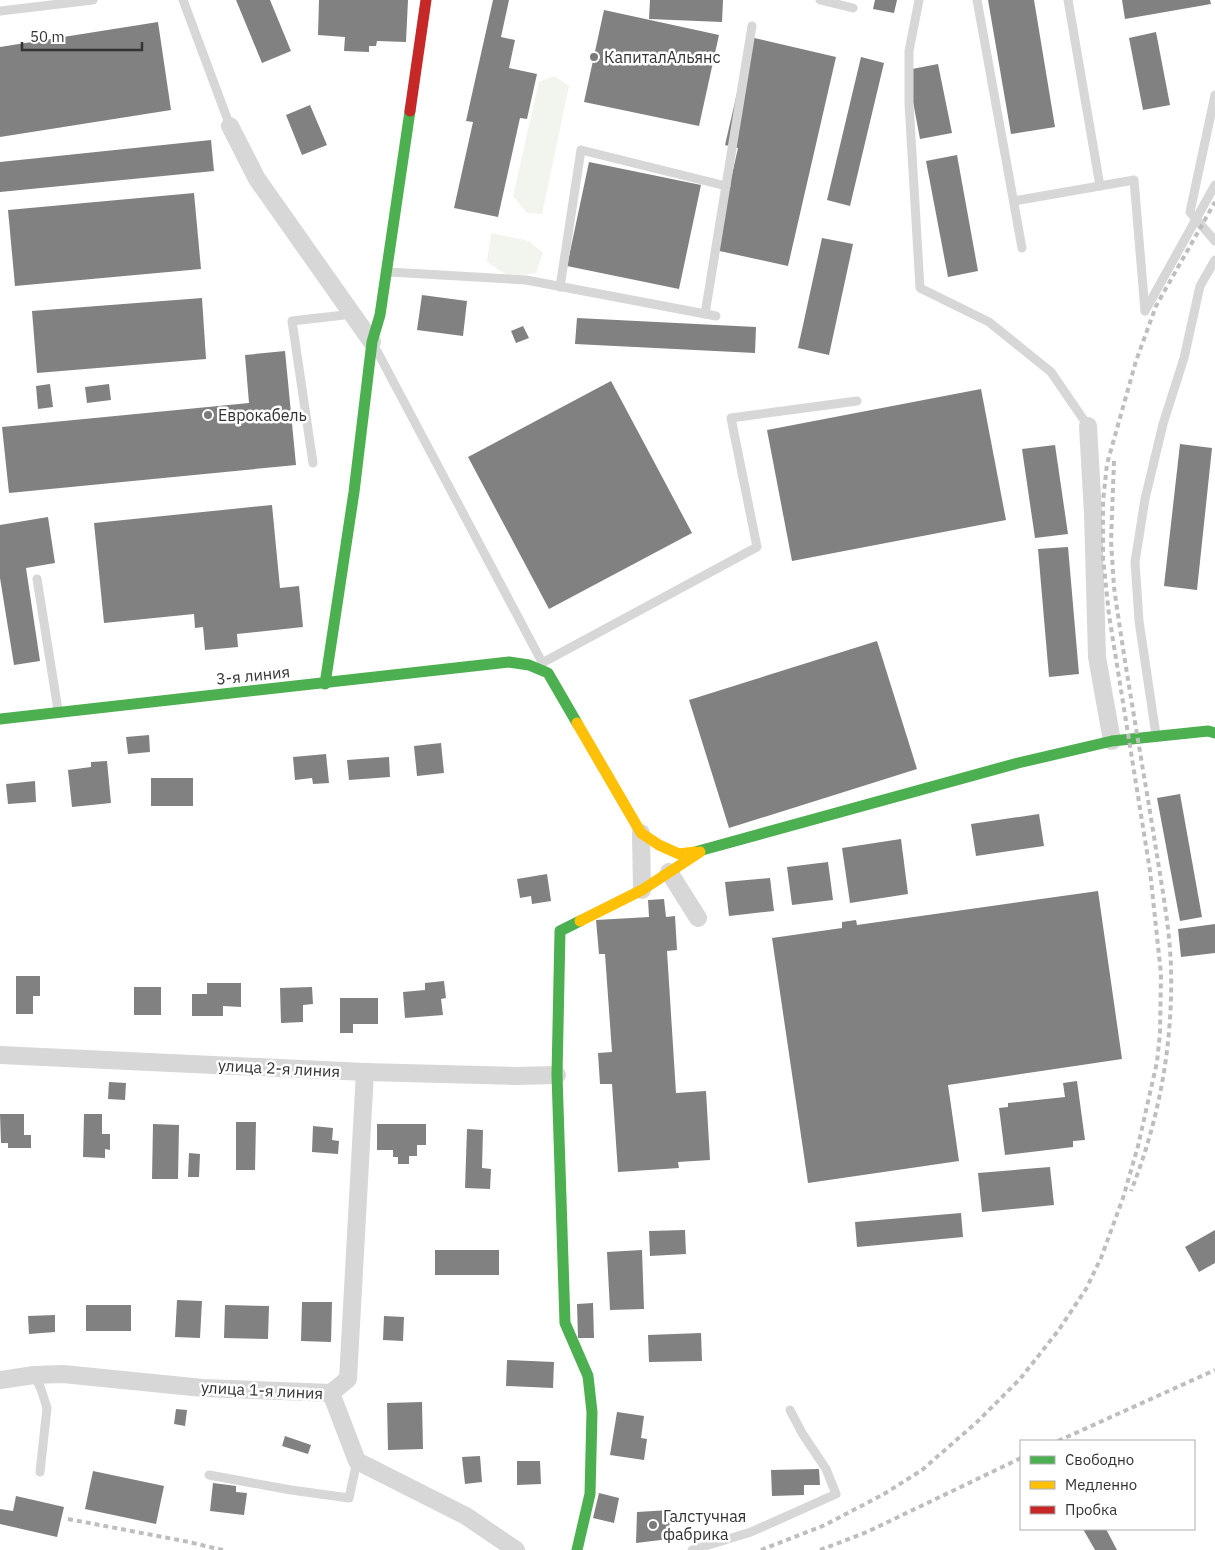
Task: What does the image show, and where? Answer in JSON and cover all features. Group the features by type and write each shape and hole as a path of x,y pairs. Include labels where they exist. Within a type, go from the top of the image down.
{"street":[{"path":"325,684 354,492 372,342 380,314 426,0"},
{"path":"230,126 257,179 372,342"},
{"path":"1088,426 1093,514 1097,657 1112,741"},
{"name":"3-я линия","path":"0,719 509,662 545,668"},
{"path":"545,668 641,833 659,845 679,854 700,852 1018,763 1112,741 1213,732"},
{"path":"641,833 642,890"},
{"path":"577,1550 590,1494 592,1412 588,1376 565,1323 557,1075 560,932 642,890 700,852"},
{"path":"669,872 698,918"},
{"name":"улица 2-я линия","path":"0,1054 365,1072 515,1076 557,1075"},
{"path":"331,1393 348,1379 365,1072"},
{"name":"улица 1-я линия","path":"0,1380 34,1375 63,1374 203,1388 331,1393 357,1461"},
{"path":"357,1461 466,1516 516,1550"}],"lane":[{"path":"0,11 93,0"},
{"path":"183,0 230,126"},
{"path":"820,0 853,8"},
{"path":"918,0 909,51 909,103 920,288 989,322 1051,372 1088,426"},
{"path":"976,0 1022,248"},
{"path":"1068,0 1100,186"},
{"path":"705,314 752,26"},
{"path":"1215,95 1190,212 1197,216 1215,241"},
{"path":"560,287 581,150 726,186"},
{"path":"1014,201 1134,180 1145,311 1215,185"},
{"path":"1197,216 1215,189"},
{"path":"1156,738 1139,620 1134,562 1145,499 1163,424 1184,358 1200,286 1215,260"},
{"path":"386,271 526,280 716,316"},
{"path":"313,463 292,321 352,314"},
{"path":"372,342 545,668 757,546 731,418 857,401"},
{"path":"37,579 59,713"},
{"path":"34,1375 47,1408 40,1472"},
{"path":"692,1550 751,1532 836,1494 826,1468 802,1433 790,1410"},
{"path":"208,1475 291,1490 350,1498 357,1461"}],"shaded area":[{"path":"554,76 569,86 542,214 527,213 513,196 539,82"},
{"path":"491,233 529,241 543,253 536,273 510,277 487,262"}],"building":[{"path":"236,0 270,0 291,51 262,63"},
{"path":"319,0 408,0 406,42 377,41 376,46 369,46 369,52 344,51 345,37 318,35"},
{"path":"493,0 509,0 501,37 515,40 509,68 537,74 527,119 520,118 498,217 454,208 473,122 466,121"},
{"path":"650,0 723,0 722,22 649,19"},
{"path":"875,0 897,0 894,13 873,9"},
{"path":"988,0 1034,0 1055,127 1011,134"},
{"path":"1122,0 1210,0 1211,4 1125,19"},
{"path":"604,10 719,35 699,126 584,102"},
{"path":"158,22 171,110 0,137 0,47"},
{"path":"1156,32 1170,105 1143,110 1129,38"},
{"path":"750,37 836,57 788,266 715,250 738,148 725,145"},
{"path":"861,57 884,63 850,206 827,200"},
{"path":"938,64 952,133 920,139 907,70"},
{"path":"310,105 327,145 302,155 286,115"},
{"path":"211,140 214,171 0,192 0,162"},
{"path":"957,155 978,271 948,277 926,161"},
{"path":"589,162 701,185 679,289 567,266"},
{"path":"194,193 201,269 15,286 8,210"},
{"path":"822,238 853,244 829,355 798,348"},
{"path":"422,295 467,301 463,336 417,330"},
{"path":"202,298 206,359 37,373 32,311"},
{"path":"577,318 756,327 755,353 575,344"},
{"path":"523,326 529,338 516,343 511,331"},
{"name":"Еврокабель","path":"285,351 296,465 9,493 2,427 249,403 245,355"},
{"path":"611,381 692,533 549,609 468,457"},
{"path":"50,384 53,407 38,409 36,386"},
{"path":"109,384 111,400 87,403 85,387"},
{"path":"981,389 1006,520 792,561 767,430"},
{"path":"1180,444 1212,448 1197,590 1164,586"},
{"path":"1055,445 1068,534 1035,538 1022,449"},
{"path":"272,505 280,588 299,586 303,627 237,634 238,647 205,650 203,627 195,628 194,614 104,623 94,523"},
{"path":"48,517 55,563 26,568 40,661 14,665 0,578 0,525"},
{"path":"1068,547 1079,674 1049,677 1038,549"},
{"path":"877,641 917,769 729,828 689,700"},
{"path":"149,735 150,752 128,754 126,737"},
{"path":"441,743 444,773 417,776 414,746"},
{"path":"326,754 329,783 313,784 312,778 295,780 293,757"},
{"path":"389,757 390,777 349,780 347,760"},
{"path":"107,761 111,803 72,807 68,770 91,767 91,762"},
{"path":"151,778 193,778 193,806 151,806"},
{"path":"35,781 36,802 8,804 6,784"},
{"path":"1180,794 1202,917 1180,921 1157,798"},
{"path":"1039,814 1044,846 976,856 971,824"},
{"path":"901,839 908,894 850,903 842,848"},
{"path":"828,862 833,900 792,905 787,867"},
{"path":"547,874 551,901 532,904 531,896 520,898 517,879"},
{"path":"770,878 774,911 729,916 725,882"},
{"path":"1098,891 1122,1059 948,1085 959,1161 808,1183 772,938 842,928 842,922 856,920 857,925"},
{"path":"664,899 666,917 675,916 677,950 667,951 676,1093 706,1091 710,1160 678,1162 679,1168 618,1172 612,1084 600,1084 598,1053 612,1052 605,954 599,954 596,920 649,917 648,900"},
{"path":"1215,924 1215,953 1181,957 1178,929"},
{"path":"16,976 40,976 40,996 33,996 33,1014 16,1014"},
{"path":"444,981 446,998 441,999 443,1015 405,1018 403,992 425,990 425,983"},
{"path":"207,983 241,983 241,1007 223,1006 223,1016 192,1016 192,994 207,994"},
{"path":"134,987 161,987 161,1015 134,1015"},
{"path":"312,987 313,1004 303,1005 303,1022 281,1023 280,988"},
{"path":"340,998 378,998 378,1024 353,1024 353,1033 340,1033"},
{"path":"1077,1081 1085,1140 1073,1141 1073,1147 1005,1155 999,1108 1008,1107 1008,1103 1065,1097 1063,1083"},
{"path":"109,1082 126,1083 125,1100 108,1099"},
{"path":"0,1114 24,1114 24,1135 31,1135 31,1148 8,1148 8,1143 1,1143"},
{"path":"84,1114 102,1114 102,1134 110,1134 110,1150 105,1149 105,1158 83,1157"},
{"path":"236,1122 256,1122 255,1170 236,1170"},
{"path":"153,1124 179,1125 178,1179 152,1179"},
{"path":"377,1124 426,1124 426,1145 417,1145 417,1156 409,1156 409,1164 398,1164 398,1157 393,1157 393,1150 377,1150"},
{"path":"313,1126 333,1128 332,1140 339,1141 338,1154 312,1152"},
{"path":"467,1129 483,1130 482,1168 491,1169 490,1189 465,1188"},
{"path":"189,1153 200,1154 199,1177 188,1177"},
{"path":"1050,1167 1054,1205 982,1212 978,1173"},
{"path":"961,1213 963,1237 857,1247 855,1222"},
{"path":"685,1230 686,1254 650,1256 649,1231"},
{"path":"1215,1230 1215,1263 1199,1272 1185,1247"},
{"path":"435,1250 499,1250 499,1275 435,1275"},
{"path":"642,1250 644,1309 610,1310 607,1252"},
{"path":"177,1300 202,1301 200,1338 175,1337"},
{"path":"302,1302 332,1302 331,1342 301,1341"},
{"path":"593,1303 594,1338 578,1338 577,1304"},
{"path":"86,1305 131,1305 131,1331 86,1331"},
{"path":"225,1305 269,1306 268,1339 224,1338"},
{"path":"55,1315 55,1332 29,1334 28,1316"},
{"path":"384,1316 404,1317 403,1341 383,1340"},
{"path":"701,1333 702,1361 649,1362 648,1335"},
{"path":"507,1360 554,1362 553,1388 506,1386"},
{"path":"422,1402 423,1449 388,1450 387,1403"},
{"path":"176,1409 187,1410 185,1426 174,1424"},
{"path":"617,1412 644,1416 641,1438 647,1439 644,1460 610,1455"},
{"path":"285,1436 311,1445 308,1454 282,1446"},
{"path":"480,1456 482,1482 465,1484 462,1457"},
{"path":"517,1461 540,1461 541,1484 517,1485"},
{"path":"819,1469 820,1485 804,1485 804,1495 772,1496 771,1470"},
{"path":"93,1471 164,1486 156,1524 85,1509"},
{"path":"213,1483 236,1486 236,1492 247,1493 244,1515 210,1511"},
{"path":"599,1493 619,1498 614,1523 593,1518"},
{"path":"16,1496 64,1507 57,1537 0,1524 0,1509 13,1511"},
{"name":"Галстучная фабрика","path":"670,1510 669,1539 636,1543 637,1512"},
{"path":"1084,1530 1107,1530 1117,1550 1095,1550"}],"railway":[{"path":"761,1550 825,1525 884,1494 922,1470 977,1422 1020,1379 1058,1331 1086,1289 1101,1258 1123,1198 1138,1146 1157,1062 1160,1033 1161,974 1150,871 1109,615 1103,558 1103,501 1107,464 1136,361 1156,306 1215,202"},
{"path":"1114,461 1111,541 1114,587 1165,909 1171,969 1170,1025 1162,1082 1149,1137 1131,1191"},
{"path":"1060,1440 1215,1370"},
{"path":"820,1550 867,1532 1020,1458"},
{"path":"68,1519 223,1550"}],"traffic: fast":[{"path":"325,684 354,492 372,342 380,315 410,111"},
{"path":"0,719 509,662 529,665 548,673 577,723"},
{"path":"695,852 1018,763 1112,741 1208,731 1215,733"},
{"path":"577,1550 590,1494 592,1412 588,1376 565,1323 557,1075 560,931 580,921"}],"traffic: slow":[{"path":"577,723 641,833 659,845 679,854 695,852"},
{"path":"580,921 642,890 700,852"}],"traffic: jam":[{"path":"410,111 426,0"}],"place":[{"name":"КапиталАльянс","path":"594,57"},
{"name":"Еврокабель","path":"208,415"},
{"name":"Галстучная фабрика","path":"653,1525"}]}
